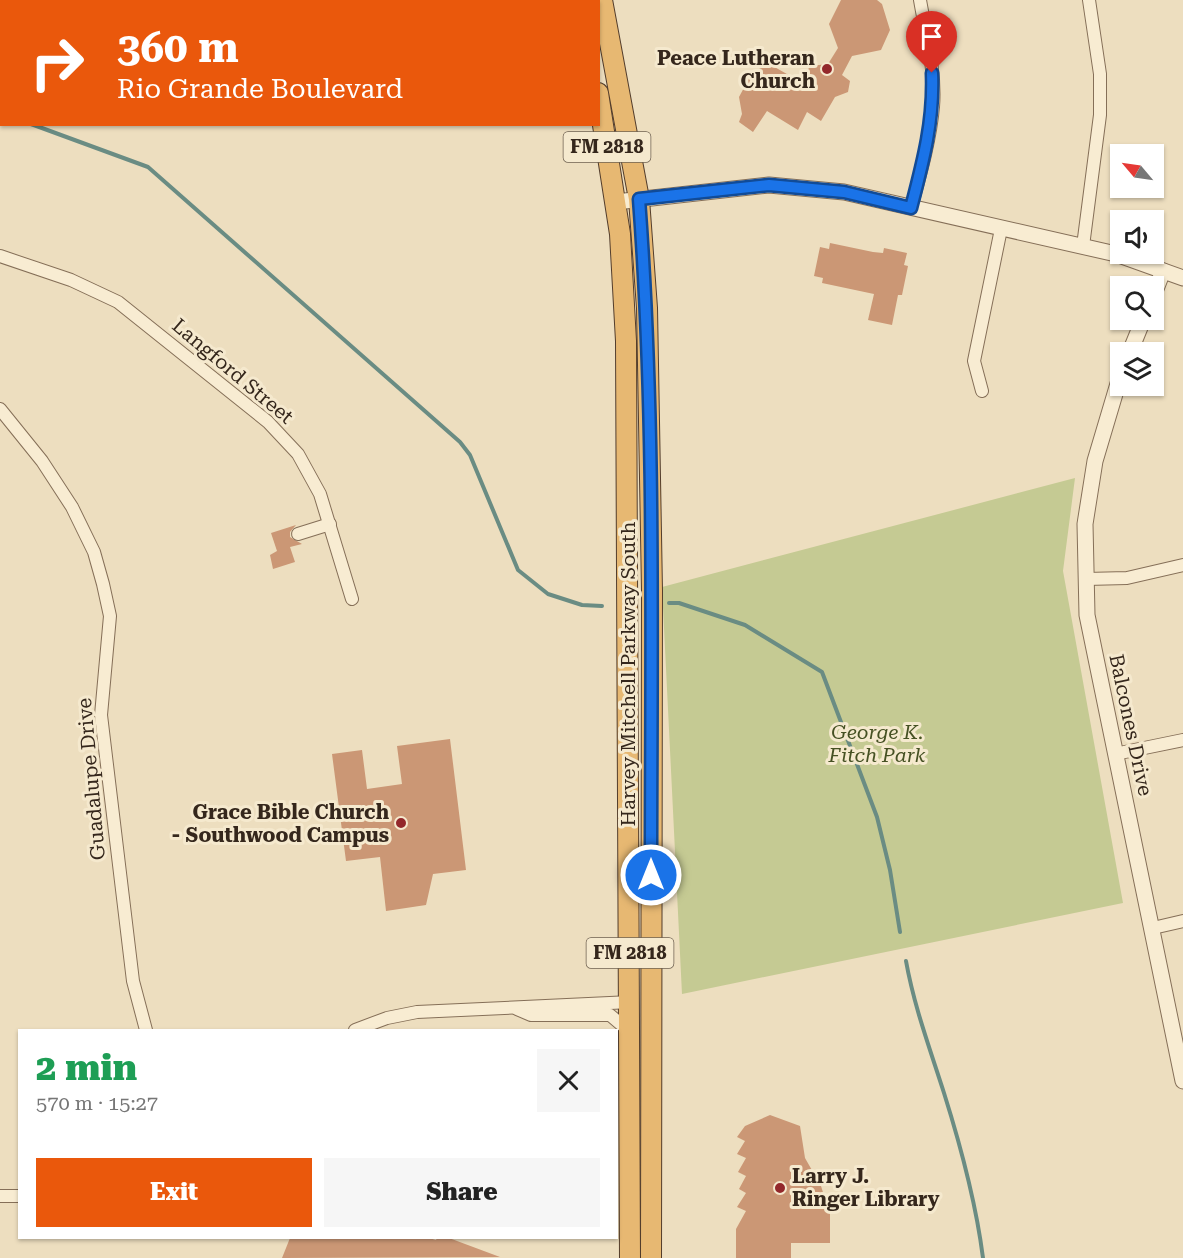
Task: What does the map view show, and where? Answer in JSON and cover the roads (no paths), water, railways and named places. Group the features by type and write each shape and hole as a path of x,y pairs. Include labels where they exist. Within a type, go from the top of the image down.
{"highway":[{"name":"Harvey Mitchell Parkway South","path":"602,0 639,199 647,308 652,556 651,1258"},
{"name":"Harvey Mitchell Parkway South","path":"600,105 616,202 626,341 631,1002 630,1258"},
{"path":"631,1002 640,1009 651,1028"}],"street":[{"path":"911,208 927,146 933,106 932,73 920,0"},
{"path":"1083,246 1100,115 1100,74 1089,0"},
{"path":"616,202 769,185 844,192 1116,254 1183,278"},
{"path":"982,392 974,361 1001,229"},
{"name":"Langford Street","path":"0,256 71,280 118,302 268,422 298,454 320,494 352,598"},
{"path":"1161,276 1163,271"},
{"name":"Balcones Drive","path":"1114,396 1095,461 1085,524 1087,615 1183,1082"},
{"name":"Guadalupe Drive","path":"0,409 42,461 72,507 94,552 103,584 110,616 101,715 133,981 146,1029"},
{"path":"298,534 330,524"},
{"path":"1086,579 1127,578 1183,565"},
{"path":"1115,754 1183,740"},
{"path":"1153,928 1183,921"},
{"path":"358,1029 387,1018 417,1012 517,1010 531,1005 631,1002"},
{"path":"517,1010 531,1015 610,1015 630,1032"},
{"path":"0,1196 18,1196"}],"waterway":[{"path":"36,126 148,167 460,442 470,455 518,570 548,594 582,605 602,606"},
{"path":"669,603 679,603 745,625 822,672 877,817 890,870 900,932"},
{"path":"906,961 918,1011 962,1154 983,1258"}],"place":[{"name":"Peace Lutheran Church","path":"827,69"},
{"name":"Grace Bible Church - Southwood Campus","path":"401,823"},
{"name":"Larry J. Ringer Library","path":"780,1188"}],"park label":[{"name":"George K. Fitch Park","path":"877,744"}]}
